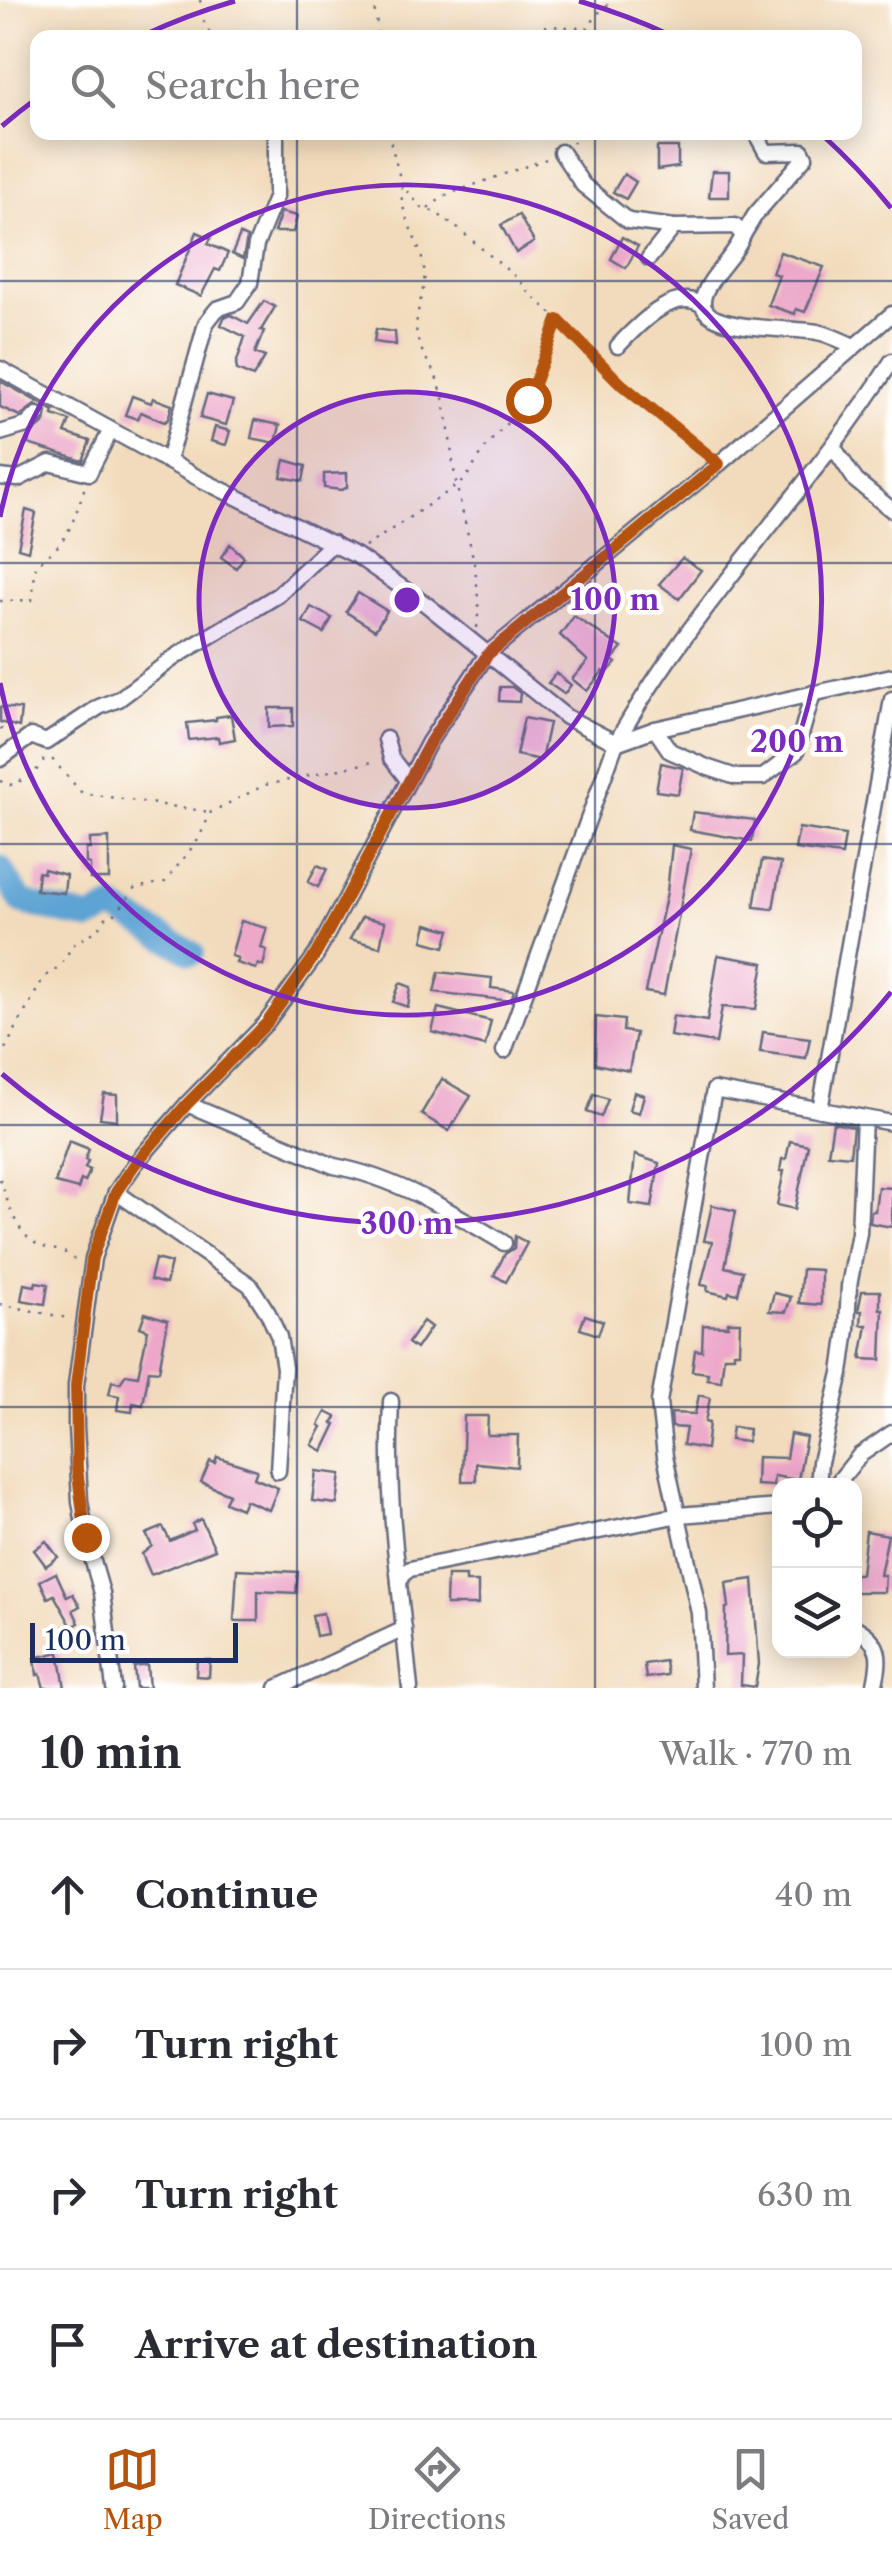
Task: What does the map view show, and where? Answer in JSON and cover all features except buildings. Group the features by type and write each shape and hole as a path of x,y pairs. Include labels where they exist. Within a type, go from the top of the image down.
{"street":[{"path":"168,461 206,323 217,309 236,302 250,283 256,245 276,196 276,140"},
{"path":"702,304 708,288 740,245 755,215 805,157 802,151 766,152 759,140"},
{"path":"561,152 583,185 628,221 674,227 735,226 742,235"},
{"path":"649,258 674,227"},
{"path":"618,346 636,327 676,300 694,299 713,320 819,332 854,346"},
{"path":"114,1688 102,1593 86,1537 77,1468 76,1385 98,1235 116,1192 187,1104 266,1024 316,954 482,649 719,464 892,314"},
{"path":"504,1052 616,743 668,658 834,448 892,361"},
{"path":"0,369 168,461 356,556 566,717 616,743 654,729 892,676"},
{"path":"0,433 27,425 37,415"},
{"path":"0,477 18,479 50,463 89,474 111,430"},
{"path":"834,448 856,481 892,510"},
{"path":"0,759 31,736 46,742 119,699 176,657 278,595 333,543"},
{"path":"654,729 670,751 736,777 763,777 796,752 813,693"},
{"path":"820,1110 892,699"},
{"path":"386,738 390,758 408,780"},
{"path":"704,1688 699,1614 665,1456 659,1402 714,1090 892,1123"},
{"path":"187,1104 452,1211 504,1243"},
{"path":"819,1478 847,1329 859,1232 864,1118"},
{"path":"116,1192 250,1285 268,1313 279,1337 284,1368 278,1471"},
{"path":"392,1401 392,1525 410,1688"},
{"path":"844,1478 860,1455 892,1434"},
{"path":"400,1583 410,1569 679,1515 772,1508"},
{"path":"277,1688 404,1629"},
{"path":"862,1632 879,1648 874,1688"}],"path":[{"path":"200,0 209,30"},
{"path":"373,0 378,30"},
{"path":"546,30 546,26 590,28 595,16 613,0"},
{"path":"390,140 402,186 400,193 418,239 425,271 416,330 428,366 440,386 457,486 472,542 482,649"},
{"path":"427,209 446,195 512,174 561,152 573,140"},
{"path":"402,186 475,243 621,384 719,464"},
{"path":"356,556 464,481 488,444 528,400 558,320"},
{"path":"0,602 32,600 36,564 56,551 68,536 89,474"},
{"path":"0,781 10,785 33,776 42,761 52,759 82,794 211,812 265,784 390,758"},
{"path":"0,1058 44,978 60,966 74,945 97,930 107,916 117,913 135,888 166,882 198,840 211,812"},
{"path":"0,1179 18,1227 37,1246 71,1254 89,1281"},
{"path":"0,1304 84,1321"}],"waterway":[{"path":"0,868 22,902 90,919 113,908 192,953"}],"route":[{"path":"86,1537 77,1468 76,1385 92,1258 116,1192 187,1104 266,1024 316,954 408,780 488,654 719,464 621,384 558,320 528,400"}]}
